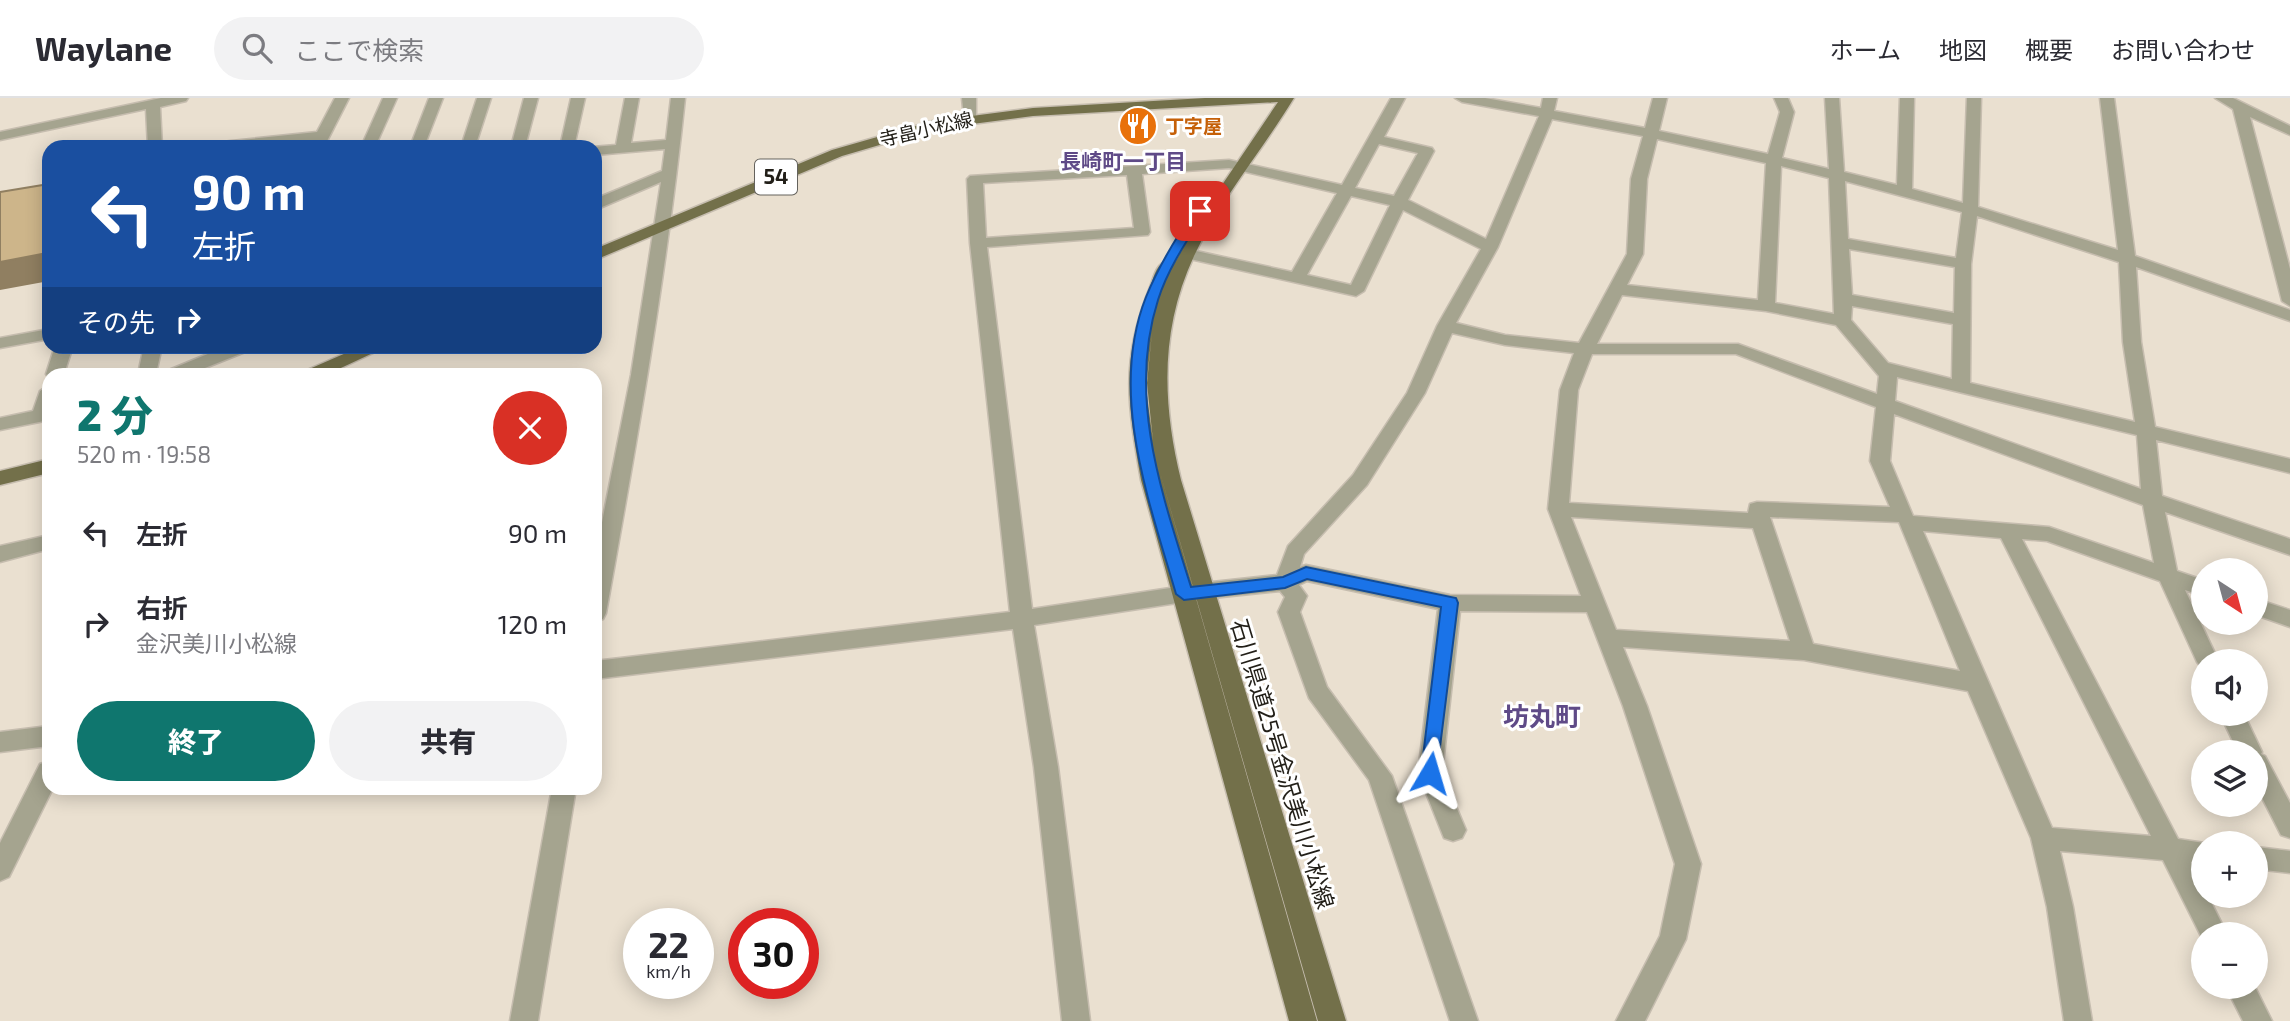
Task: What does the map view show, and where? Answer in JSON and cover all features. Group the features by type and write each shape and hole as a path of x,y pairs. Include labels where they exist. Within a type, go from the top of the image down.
{"main road":[{"name":"寺畠小松線","path":"602,252 836,153 891,135 971,118 1187,101 1275,98"},
{"path":"1275,98 1237,166 1174,251 1152,298 1140,341 1137,389 1151,480 1194,593 1303,1021"},
{"name":"石川県道25号金沢美川小松線","path":"1287,98 1237,166 1187,254 1166,304 1158,338 1156,386 1167,471 1194,593 1332,1021"},
{"path":"327,368 360,354"},
{"path":"0,478 42,468"}],"street":[{"path":"0,136 181,98"},
{"path":"321,140 342,98"},
{"path":"371,140 390,98"},
{"path":"421,140 436,98"},
{"path":"470,140 484,98"},
{"path":"520,140 531,98"},
{"path":"569,140 578,98"},
{"path":"623,148 632,98"},
{"path":"602,576 640,375 664,225 678,98"},
{"path":"969,98 971,118"},
{"path":"1297,278 1398,98"},
{"path":"1462,98 1548,105 1970,209 2127,258 2290,316"},
{"path":"1630,1021 1673,939 1688,864 1610,638 1558,509 1569,390 1585,349 1635,254 1639,179 1649,132 1660,98"},
{"path":"1766,306 1774,160 1787,112 1781,98"},
{"path":"1832,98 1844,299 1842,321"},
{"path":"1903,192 1907,98"},
{"path":"1961,387 1963,264 1970,209 1975,98"},
{"path":"2107,98 2127,258 2132,342 2146,432 2152,499 2167,575 2202,649"},
{"path":"2222,98 2290,131"},
{"path":"153,104 155,140"},
{"path":"1285,582 1296,551 1360,480 1416,394 1446,326 1490,247 1548,105"},
{"path":"2240,107 2290,301"},
{"path":"1187,254 1356,291 1427,151 1375,139"},
{"path":"602,150 671,144"},
{"path":"1076,1021 1046,767 1022,619 978,243 975,179 1237,166 1399,202 1490,247"},
{"path":"978,243 1142,232 1134,171"},
{"path":"602,202 668,174"},
{"path":"1841,243 1963,264"},
{"path":"1617,289 1766,306 1842,321 1888,375 1880,461 1903,515 1757,509 1804,651"},
{"path":"1844,299 1962,320"},
{"path":"1446,326 1504,340 1585,349 1738,349 2053,467 2290,547"},
{"path":"0,343 42,335"},
{"path":"190,368 225,354"},
{"path":"1880,367 2290,466"},
{"path":"0,424 42,416"},
{"path":"1558,509 1760,521"},
{"path":"2078,1021 2060,907 2044,838 1975,683 1909,523 2049,534 2191,584"},
{"path":"2008,532 2208,922"},
{"path":"0,554 42,544"},
{"path":"602,669 1022,619 1285,582 1306,573 1450,603 1596,604"},
{"path":"1285,582 1296,596 1289,612 1317,691 1380,776 1464,1021"},
{"path":"1450,603 1430,773 1453,830"},
{"path":"2268,611 2290,619"},
{"path":"1610,638 1804,651 1975,683"},
{"path":"0,742 42,737"},
{"path":"0,869 42,785"},
{"path":"2268,786 2290,827"},
{"path":"524,1021 563,795"},
{"path":"2044,838 2191,851"},
{"path":"2268,859 2290,862"},
{"path":"2246,999 2258,1021"}],"building":[{"path":"42,185 42,254 0,262 0,192"}],"place":[{"name":"丁字屋","path":"1138,126"}],"district":[{"name":"長崎町一丁目","path":"1123,162"},
{"name":"坊丸町","path":"1542,717"}],"route":[{"path":"1200,211 1174,251 1152,298 1140,341 1137,389 1151,480 1184,594 1285,582 1306,573 1450,603 1430,773"}]}
